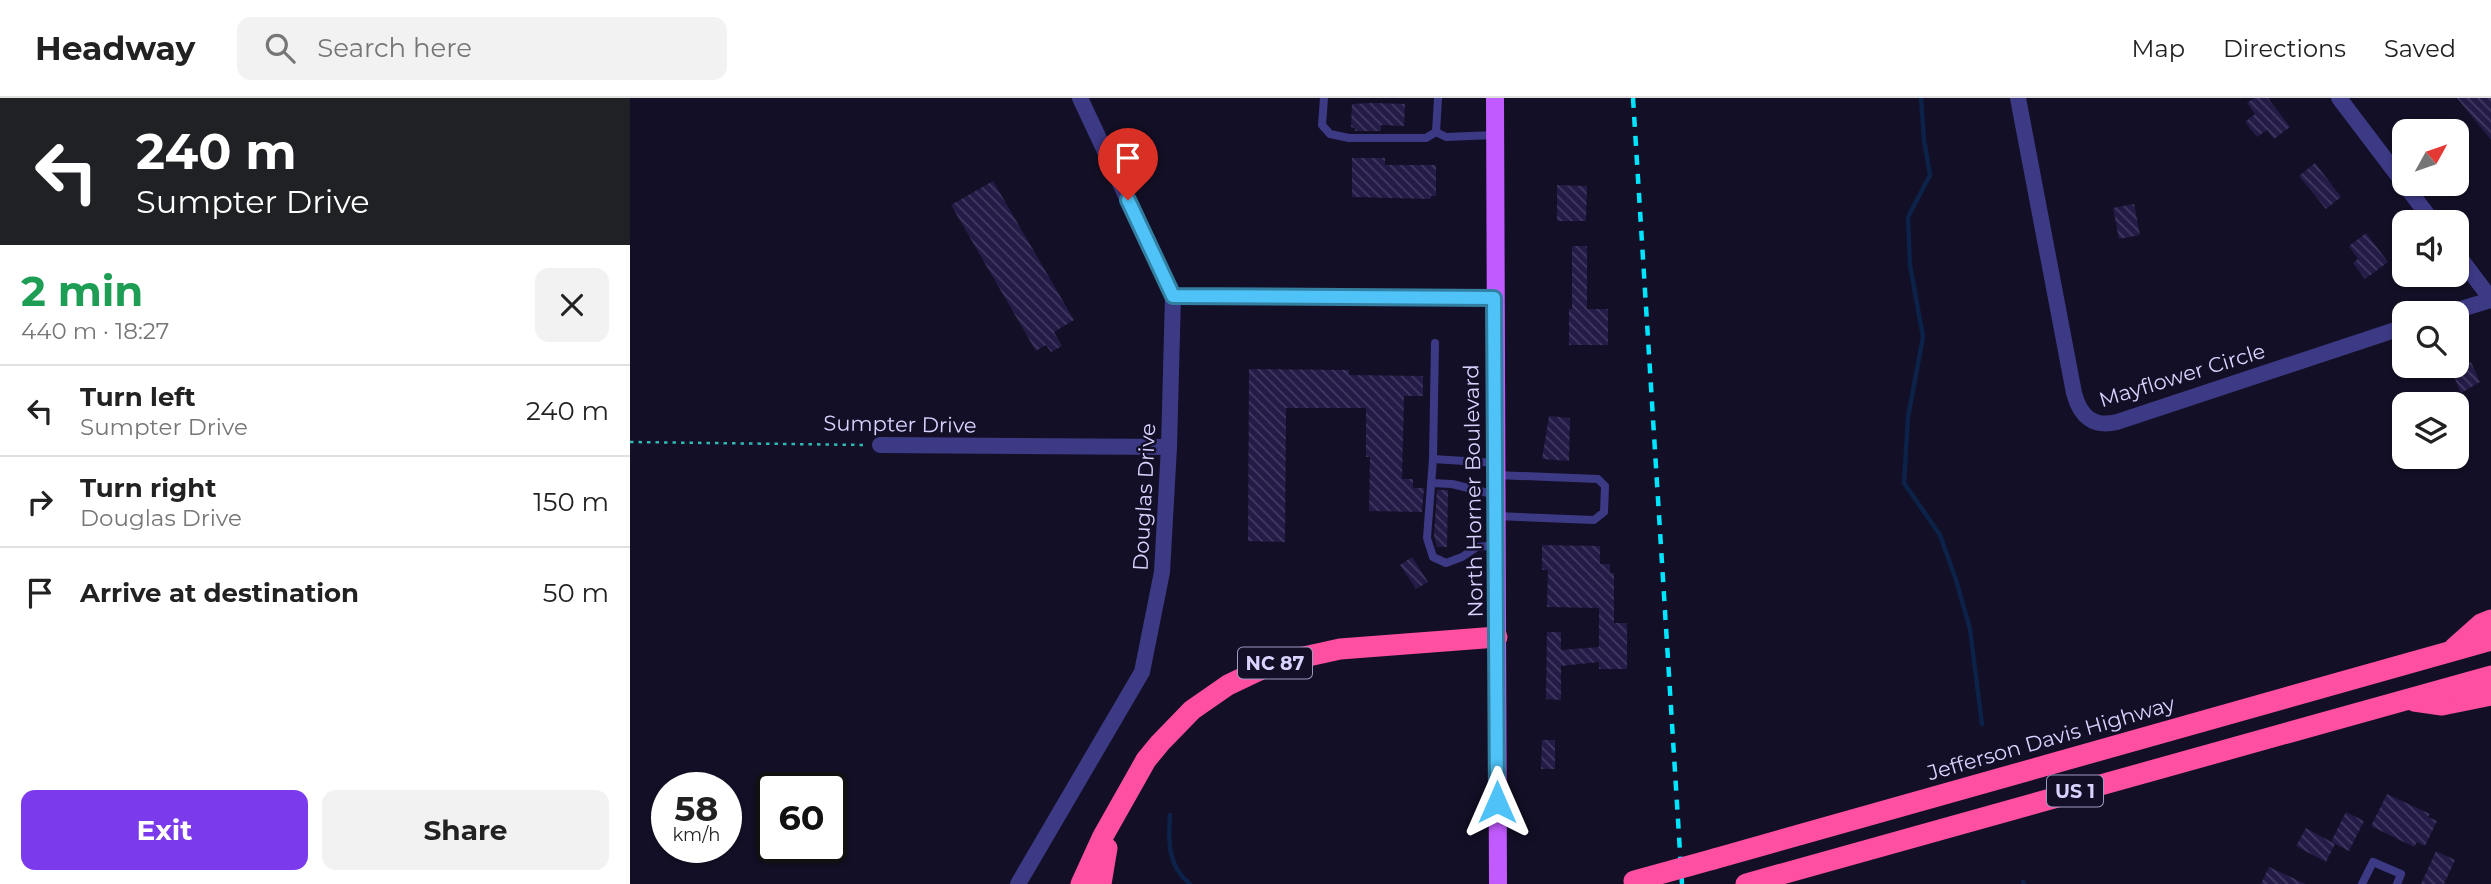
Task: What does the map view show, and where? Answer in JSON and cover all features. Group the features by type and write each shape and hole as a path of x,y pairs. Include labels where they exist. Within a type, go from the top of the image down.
{"highway":[{"path":"2451,651 2481,624 2491,620"},
{"name":"NC 87","path":"1101,884 1103,864 1118,813 1146,760 1175,726 1211,696 1249,674 1292,659 1340,649 1497,637"},
{"name":"Jefferson Davis Highway","path":"1629,883 2491,640"},
{"name":"US 1","path":"1746,884 2491,676"},
{"path":"2404,700 2442,705 2491,695"},
{"path":"1081,884 1101,838 1118,813"}],"main road":[{"name":"North Horner Boulevard","path":"1495,98 1498,884"}],"street":[{"name":"Douglas Drive","path":"1018,884 1142,672 1162,572 1173,296 1080,98"},
{"name":"Mayflower Circle","path":"2018,98 2074,393 2080,411 2092,422 2117,422 2392,331"},
{"path":"2339,98 2424,210"},
{"path":"2469,270 2491,299 2469,306"},
{"path":"1173,296 1494,298"},
{"name":"Sumpter Drive","path":"880,445 1169,447"}],"lane":[{"path":"1324,98 1322,125 1330,135 1349,138 1426,138 1436,132"},
{"path":"1436,132 1438,98"},
{"path":"1436,132 1446,137 1495,135"},
{"path":"1435,343 1433,459 1427,538 1433,557 1447,563 1477,547 1496,545"},
{"path":"1433,459 1496,469 1598,479 1605,486 1604,512 1594,520 1496,516"},
{"path":"1432,483 1452,484 1496,495"},
{"path":"2362,884 2373,862 2401,874 2397,884"}],"path":[{"name":"Sumpter Drive","path":"630,442 880,445"}],"building":[{"path":"2254,98 2268,98 2290,127 2274,139 2267,130 2257,137 2245,122 2255,114 2247,103"},
{"path":"2457,98 2491,98 2491,140"},
{"path":"1352,104 1405,104 1404,126 1381,125 1381,131 1355,131 1355,128 1351,127"},
{"path":"1352,158 1385,158 1385,165 1436,165 1436,196 1431,196 1431,199 1352,197"},
{"path":"2315,163 2341,197 2326,209 2299,176"},
{"path":"993,181 1074,320 1054,332 1062,346 1051,352 1046,345 1036,351 951,205"},
{"path":"1557,185 1587,186 1586,221 1557,221"},
{"path":"2134,204 2140,235 2119,239 2113,208"},
{"path":"2366,233 2388,262 2365,279 2353,263 2358,259 2349,246"},
{"path":"1572,246 1587,246 1587,309 1608,309 1608,345 1569,345"},
{"path":"2471,362 2480,382 2461,392 2454,378 2469,378"},
{"path":"1249,369 1349,370 1349,375 1423,376 1423,396 1404,396 1402,479 1413,479 1413,488 1424,488 1422,512 1369,511 1370,457 1366,457 1366,408 1286,408 1285,542 1248,541"},
{"path":"1549,416 1570,418 1569,461 1542,459"},
{"path":"1437,490 1448,490 1447,547 1437,547 1434,537"},
{"path":"1542,545 1600,546 1600,564 1610,564 1610,573 1614,573 1614,623 1627,623 1627,669 1599,669 1599,662 1561,666 1561,700 1546,699 1547,632 1561,632 1561,650 1599,647 1599,608 1547,607 1548,570 1542,570"},
{"path":"1412,557 1428,582 1416,589 1400,565"},
{"path":"1542,740 1555,740 1555,769 1541,769"},
{"path":"2387,794 2430,814 2428,817 2437,821 2425,846 2417,842 2414,847 2371,826"},
{"path":"2346,812 2364,821 2349,851 2331,842"},
{"path":"2306,828 2335,844 2326,862 2296,846"},
{"path":"2436,851 2455,860 2444,884 2421,884"},
{"path":"2269,867 2306,884 2261,884"}],"waterway":[{"path":"1921,98 1930,175 1908,217 1910,265 1923,337 1908,417 1904,483 1940,535 1956,580 1970,629 1982,724"},
{"path":"1170,815 1169,834 1173,862 1190,884"}],"railway":[{"path":"1633,98 1682,884"}],"route":[{"path":"1128,200 1173,296 1494,298 1497,802"}]}
